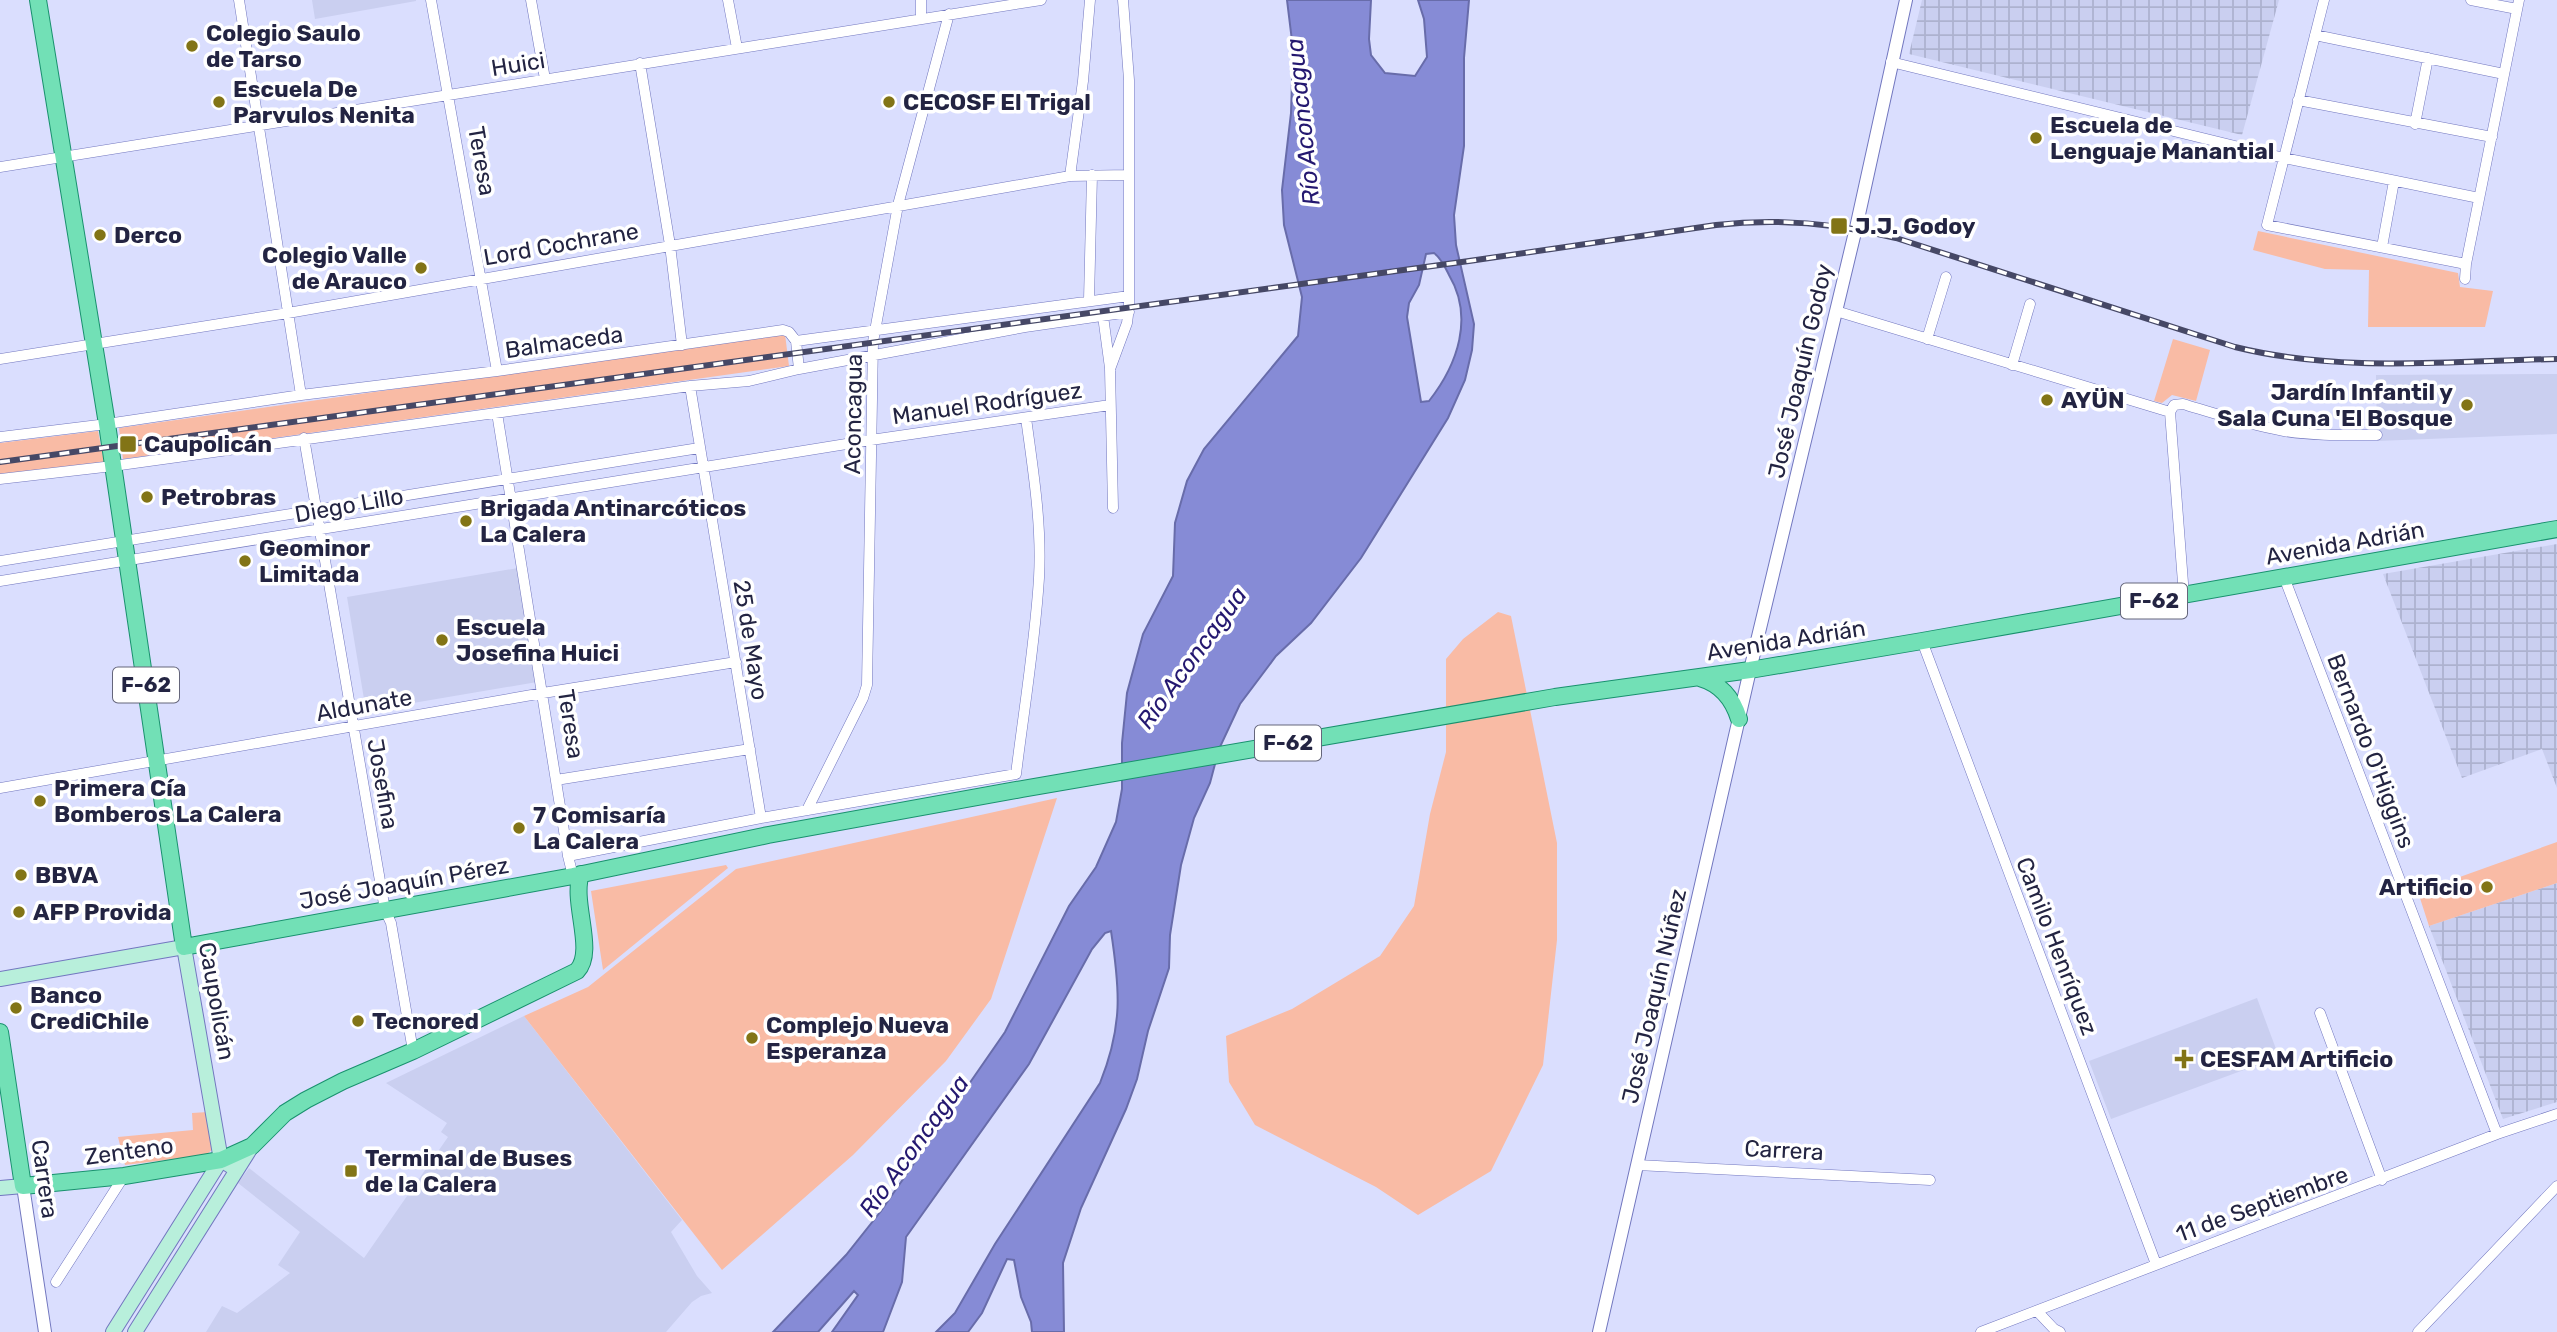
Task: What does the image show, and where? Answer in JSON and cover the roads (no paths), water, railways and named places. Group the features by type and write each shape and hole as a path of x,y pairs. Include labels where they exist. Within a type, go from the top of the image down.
{"main road":[{"name":"Caupolicán","path":"38,0 107,424 184,947 221,1160"},
{"name":"Avenida Adrián","path":"1019,782 1555,697 1750,670 2557,529"},
{"path":"1698,677 1714,683 1727,694 1739,719"},
{"name":"José Joaquín Pérez","path":"0,979 577,875 1019,782"},
{"name":"Teresa","path":"413,1051 577,971 583,965 585,955 577,875"},
{"path":"540,882 567,886 578,893"},
{"name":"Carrera","path":"0,1032 23,1186"},
{"path":"135,1332 252,1146 285,1113 306,1100 413,1051"},
{"name":"Zenteno","path":"0,1188 124,1176 221,1160 252,1146"},
{"path":"113,1332 221,1160 237,1170"}],"street":[{"path":"239,0 301,395"},
{"name":"Teresa","path":"431,0 497,371"},
{"path":"531,0 545,79"},
{"path":"728,0 737,48"},
{"path":"921,0 921,18"},
{"name":"Huici","path":"0,167 1041,0"},
{"path":"1070,176 1083,81 1090,0"},
{"path":"1110,369 1129,312 1129,80 1123,0"},
{"name":"José Joaquín Godoy","path":"1750,670 1836,311 1906,0"},
{"path":"2323,0 2267,225 2466,264"},
{"path":"2465,279 2518,5 2471,0"},
{"name":"Aconcagua","path":"807,810 867,685 875,331 898,205 949,14"},
{"path":"2315,34 2504,74"},
{"path":"2415,124 2428,58"},
{"path":"1891,62 2284,158 2479,198"},
{"path":"640,63 670,245 682,345"},
{"path":"2298,100 2491,137"},
{"path":"1089,300 1091,174"},
{"name":"Lord Cochrane","path":"0,359 288,313 1070,176 1129,175"},
{"path":"2382,247 2394,181"},
{"path":"1927,339 1945,277"},
{"name":"Balmaceda","path":"0,438 783,330 789,332 796,341 1129,296"},
{"path":"2012,365 2030,304"},
{"path":"1836,311 2170,412"},
{"path":"0,479 113,466 690,386 749,381 799,369 1024,327 1129,312"},
{"path":"1103,316 1110,369 1113,508"},
{"path":"796,341 799,369"},
{"name":"25 de Mayo","path":"690,386 761,818"},
{"path":"2184,596 2171,407 2180,403 2285,431 2327,435 2377,435"},
{"name":"Manuel Rodríguez","path":"703,467 1110,405"},
{"name":"Teresa","path":"497,413 568,856 577,875"},
{"path":"568,856 807,810 1019,782 1039,575 1036,490 1026,418"},
{"name":"Josefina","path":"304,438 385,910 391,923 413,1051"},
{"name":"Diego Lillo","path":"0,561 699,448"},
{"name":"Diego Lillo","path":"0,581 703,467"},
{"name":"Bernardo O'Higgins","path":"2284,577 2497,1134"},
{"name":"Camilo Henríquez","path":"1922,641 2156,1264"},
{"name":"Aldunate","path":"0,788 736,662"},
{"name":"José Joaquín Núñez","path":"1599,1332 1750,670"},
{"path":"556,780 750,749"},
{"path":"2320,1013 2382,1180"},
{"name":"11 de Septiembre","path":"1981,1332 2497,1134 2557,1114"},
{"name":"Carrera","path":"1637,1165 1930,1180"},
{"path":"56,1282 124,1176"},
{"name":"Carrera","path":"23,1186 45,1332"},
{"path":"2418,1332 2557,1186"},
{"path":"2037,1311 2060,1332"}],"water":[{"name":"Río Aconcagua","path":"1287,0 1371,0 1371,55 1385,73 1415,76 1427,57 1424,19 1418,0 1469,0 1464,58 1464,146 1454,215 1456,245 1474,324 1472,350 1465,380 1448,418 1361,558 1311,623 1276,656 1240,704 1219,749 1210,783 1194,818 1181,865 1170,935 1169,968 1148,1031 1137,1079 1081,1208 1063,1263 1064,1332 1032,1332 1021,1297 1014,1260 1007,1259 982,1313 968,1332 936,1332 955,1313 995,1244 1100,1083 1113,1044 1118,1008 1111,931 1105,933 1092,949 1029,1064 906,1237 902,1282 883,1332 832,1332 858,1295 854,1291 818,1332 773,1332 846,1255 881,1211 1005,1032 1069,906 1096,867 1116,822 1122,789 1122,743 1127,693 1143,634 1173,576 1175,523 1187,481 1204,449 1298,336 1302,297 1284,225 1282,190 1291,113 1293,49","holes":["1426,254 1436,255 1457,291 1461,324 1455,356 1448,372 1429,401 1421,402 1407,317 1409,303 1419,285"]}],"railway":[{"path":"0,462 1716,225 1761,222 1829,225 1896,238 2235,347 2275,355 2395,364 2557,359"}],"place":[{"name":"Colegio Saulo de Tarso","path":"192,46"},
{"name":"Escuela De Parvulos Nenita","path":"219,102"},
{"name":"CECOSF El Trigal","path":"889,102"},
{"name":"Escuela de Lenguaje Manantial","path":"2036,138"},
{"name":"J.J. Godoy","path":"1839,226"},
{"name":"Derco","path":"100,235"},
{"name":"Colegio Valle de Arauco","path":"421,268"},
{"name":"AYÜN","path":"2047,400"},
{"name":"Jardín Infantil y Sala Cuna 'El Bosque","path":"2467,405"},
{"name":"Caupolicán","path":"128,444"},
{"name":"Petrobras","path":"147,497"},
{"name":"Brigada Antinarcóticos La Calera","path":"466,521"},
{"name":"Geominor Limitada","path":"245,561"},
{"name":"Escuela Josefina Huici","path":"442,640"},
{"name":"Primera Cía Bomberos La Calera","path":"40,801"},
{"name":"7 Comisaría La Calera","path":"519,828"},
{"name":"BBVA","path":"21,875"},
{"name":"Artificio","path":"2487,887"},
{"name":"AFP Provida","path":"19,912"},
{"name":"Banco CrediChile","path":"16,1008"},
{"name":"Tecnored","path":"358,1021"},
{"name":"Complejo Nueva Esperanza","path":"752,1038"},
{"name":"CESFAM Artificio","path":"2184,1059"},
{"name":"Terminal de Buses de la Calera","path":"351,1171"}]}
